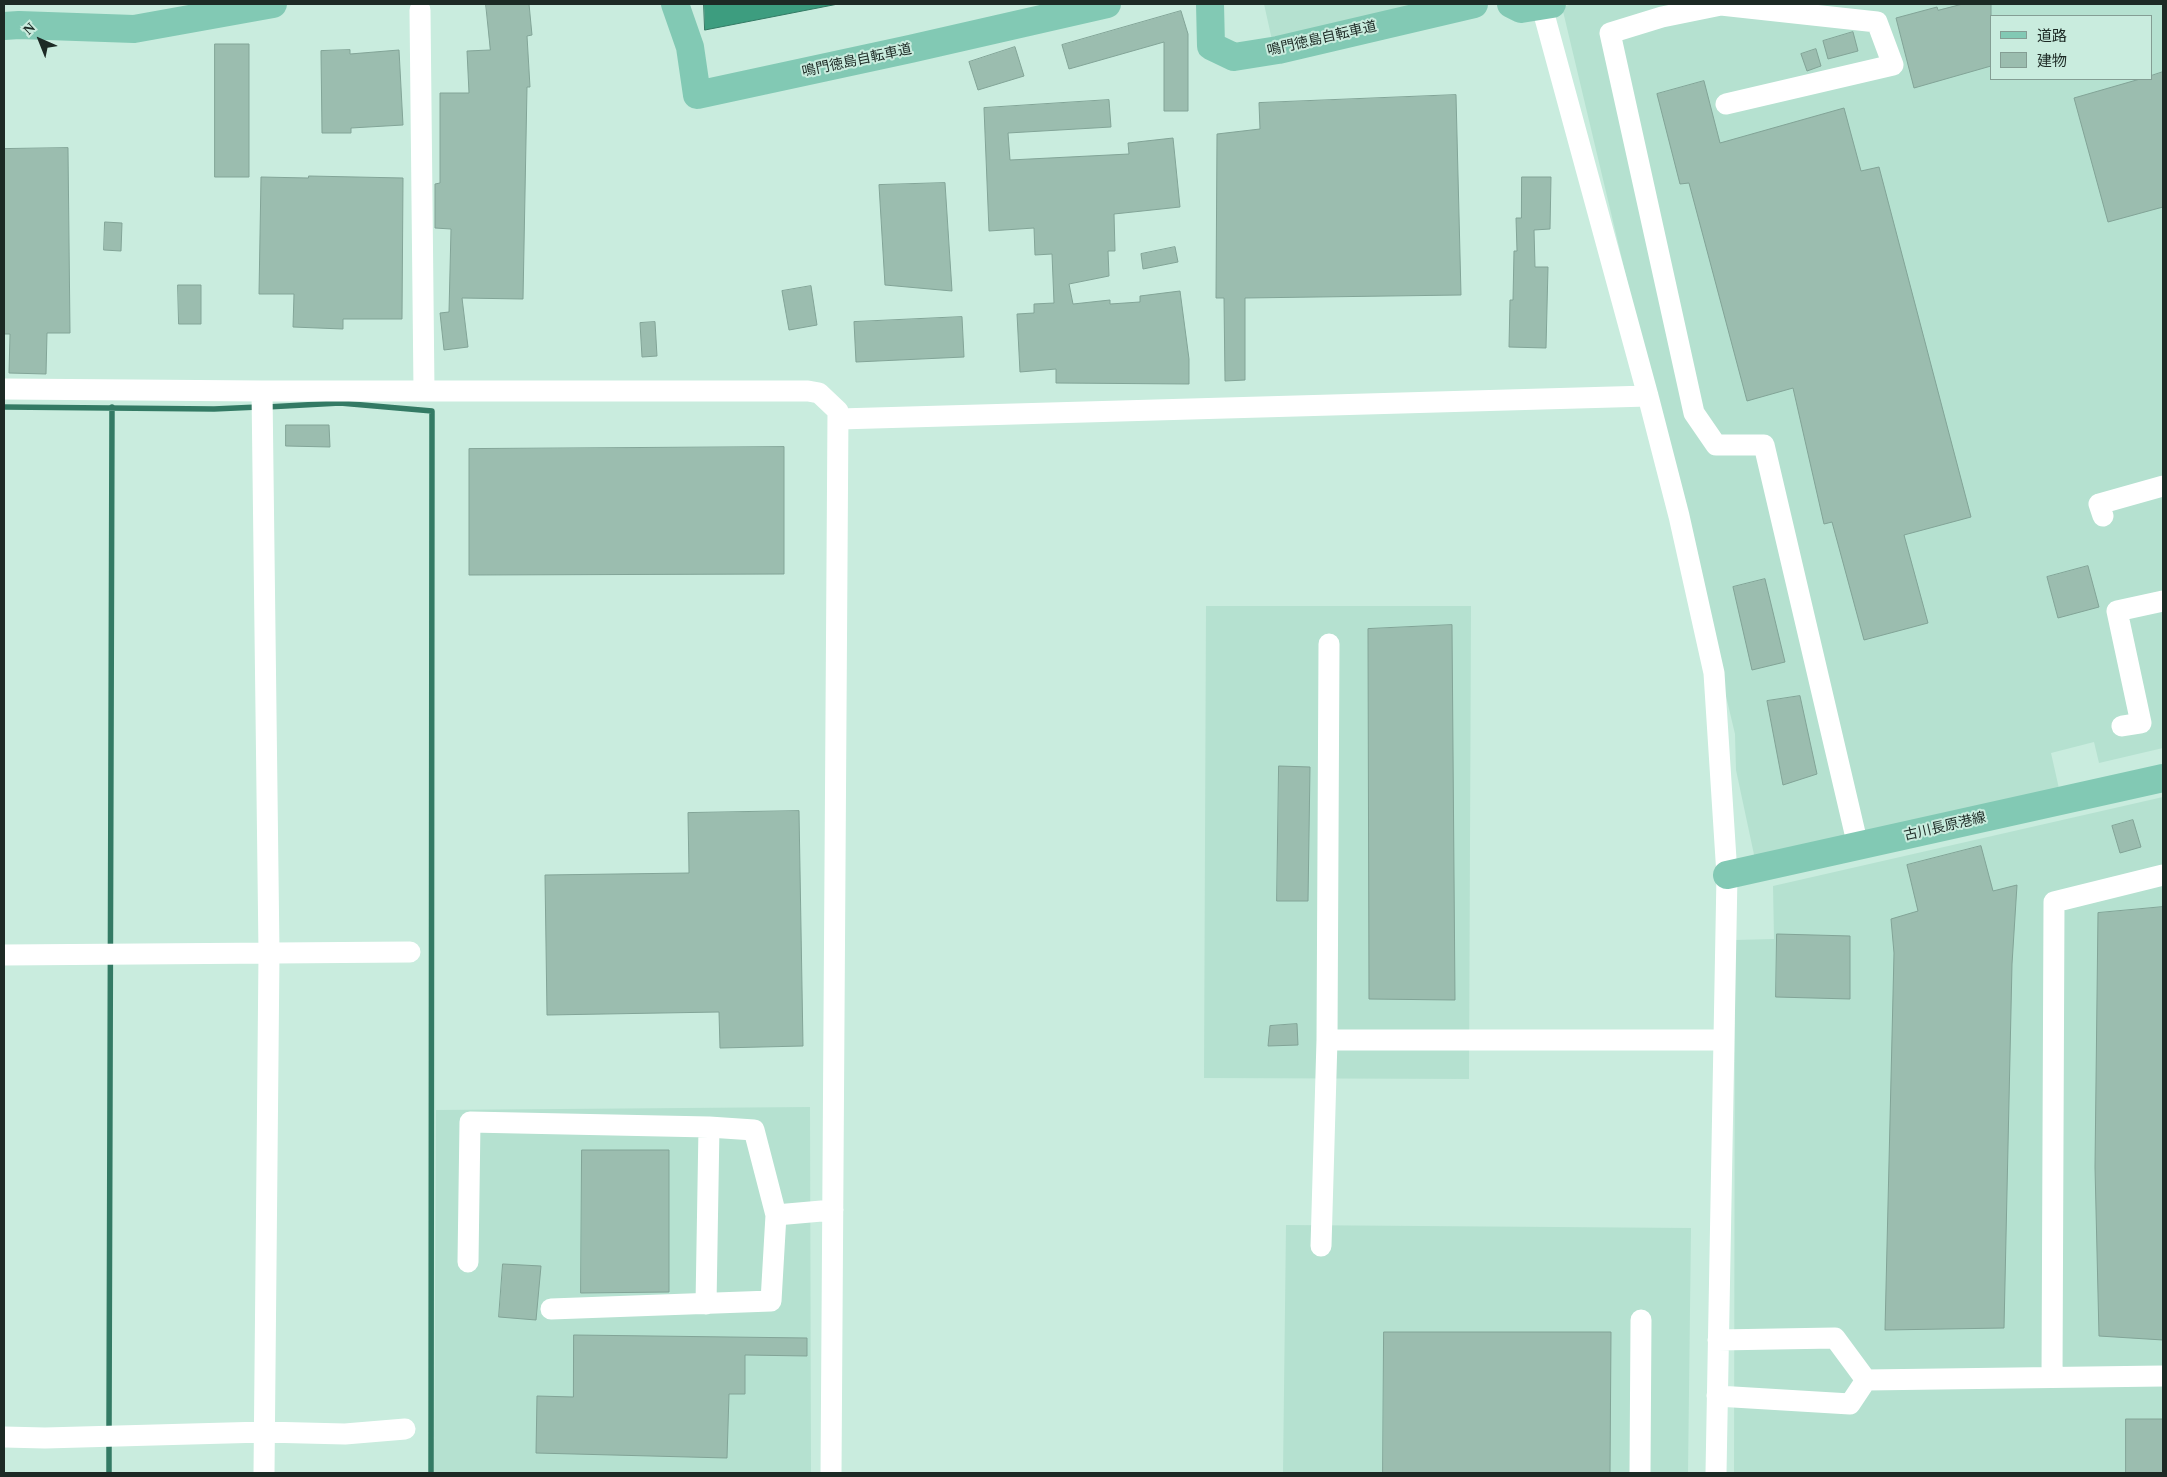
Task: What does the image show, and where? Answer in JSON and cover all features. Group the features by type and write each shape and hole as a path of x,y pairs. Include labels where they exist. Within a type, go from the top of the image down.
{"main road":[{"path":"4,26 19,24 134,28 273,4"},
{"name":"鳴門徳島自転車道","path":"675,4 690,47 697,95 1107,4"},
{"name":"鳴門徳島自転車道","path":"1210,4 1211,46 1234,57 1278,50 1474,4"},
{"path":"1511,4 1521,9 1547,5"},
{"name":"古川長原港線","path":"1727,875 2163,778"}],"street":[{"path":"1547,5 1679,516 1714,672 1727,875 1716,1473"},
{"path":"1726,104 1893,65 1877,22 1721,5 1662,17 1610,33 1694,413 1716,445 1764,446 1858,846"},
{"path":"420,10 424,391"},
{"path":"4,389 262,395 424,391 808,391 819,393 829,400 838,411 831,1473"},
{"path":"262,395 269,953 264,1473"},
{"path":"839,419 1648,396"},
{"path":"2103,516 2099,504 2163,486"},
{"path":"2122,726 2141,723 2117,611 2163,601"},
{"path":"1321,1246 1327,1040 1328,644"},
{"path":"2052,1377 2054,902 2163,875"},
{"path":"4,955 410,952"},
{"path":"1327,1040 1724,1040"},
{"path":"468,1262 470,1122 708,1127 754,1130 776,1215 771,1301 551,1310"},
{"path":"706,1304 708,1127"},
{"path":"776,1215 833,1210"},
{"path":"1640,1473 1642,1320"},
{"path":"1718,1340 1835,1338 1866,1380"},
{"path":"1866,1380 2163,1376"},
{"path":"1717,1396 1850,1404 1866,1380"},
{"path":"4,1437 45,1438 264,1432 345,1434 405,1429"}],"shaded area":[{"path":"704,4 838,4 705,30"},
{"path":"1264,4 1431,4 1272,40"},
{"path":"1573,4 2163,4 2163,748 2099,763 2094,742 2051,753 2060,793 1756,864 1736,770 1735,734 1562,7"},
{"path":"1206,606 1471,606 1469,1079 1204,1078"},
{"path":"2163,797 2163,1473 1734,1473 1735,940 1774,939 1773,886"},
{"path":"810,1107 811,1473 434,1473 436,1110"},
{"path":"1286,1225 1691,1228 1688,1473 1283,1473"}],"building":[{"path":"486,4 529,4 532,35 527,36 530,87 527,87 523,299 462,298 468,347 444,350 440,313 449,312 451,229 435,228 435,184 440,183 440,93 469,93 467,51 490,50"},
{"path":"1963,4 1991,4 1990,66 1914,88 1896,18 1937,7 1938,10"},
{"path":"1181,11 1188,34 1188,111 1164,111 1164,42 1069,69 1062,45"},
{"path":"1853,32 1858,51 1828,59 1823,41"},
{"path":"215,44 249,44 249,177 215,177"},
{"path":"1015,47 1024,76 978,90 969,62"},
{"path":"1816,49 1821,66 1807,71 1801,54"},
{"path":"350,50 350,54 399,50 403,125 351,128 351,133 322,133 321,51"},
{"path":"2163,72 2163,207 2108,222 2074,98 2137,80 2152,80 2152,76"},
{"path":"1704,81 1720,143 1844,108 1861,171 1879,167 1971,517 1904,535 1928,623 1864,640 1832,522 1824,524 1793,388 1747,401 1689,183 1680,184 1657,94"},
{"path":"1456,95 1461,295 1245,298 1245,380 1225,381 1224,298 1216,298 1217,134 1260,129 1259,103"},
{"path":"1109,100 1111,127 1008,133 1010,160 1129,154 1128,143 1173,138 1180,207 1114,214 1115,251 1108,251 1109,276 1069,284 1073,304 1110,300 1110,304 1140,302 1140,296 1180,291 1189,359 1189,384 1056,383 1056,369 1020,372 1017,314 1034,313 1034,304 1054,303 1052,254 1035,255 1034,228 989,231 984,108"},
{"path":"68,148 70,333 47,333 46,374 9,373 10,334 4,334 4,149"},
{"path":"309,176 403,178 402,319 343,319 343,329 293,327 294,294 259,294 261,177 308,178"},
{"path":"1522,177 1551,177 1550,229 1534,230 1535,267 1548,267 1546,348 1509,347 1510,300 1513,300 1514,251 1517,251 1516,218 1521,218"},
{"path":"945,183 952,291 885,285 879,185"},
{"path":"105,222 122,223 121,251 104,250"},
{"path":"1175,247 1178,262 1143,269 1141,254"},
{"path":"178,285 201,285 201,324 179,324"},
{"path":"811,286 817,325 789,330 782,291"},
{"path":"962,317 964,357 856,362 854,322"},
{"path":"655,322 657,356 642,357 640,323"},
{"path":"286,425 329,425 330,447 286,446"},
{"path":"784,447 784,574 469,575 469,449"},
{"path":"2088,566 2099,607 2058,618 2047,577"},
{"path":"1765,579 1785,662 1752,670 1733,587"},
{"path":"1452,625 1455,1000 1369,999 1368,629"},
{"path":"1800,696 1817,774 1783,785 1767,701"},
{"path":"1279,766 1310,767 1308,901 1277,901"},
{"path":"799,811 803,1046 720,1048 719,1012 547,1015 545,875 689,873 688,813"},
{"path":"2133,820 2141,847 2120,853 2112,826"},
{"path":"1981,846 1993,891 2017,885 2012,964 2004,1328 1885,1330 1894,953 1891,919 1918,911 1907,865"},
{"path":"2163,907 2163,1340 2099,1336 2095,1167 2098,913"},
{"path":"1777,934 1850,936 1850,999 1776,997"},
{"path":"1297,1024 1298,1045 1268,1046 1270,1026"},
{"path":"582,1150 669,1150 669,1292 581,1293"},
{"path":"503,1264 541,1266 536,1320 499,1317"},
{"path":"1384,1332 1611,1332 1610,1473 1383,1473"},
{"path":"574,1335 807,1338 807,1356 745,1355 745,1394 729,1394 727,1458 536,1453 537,1396 573,1397"},
{"path":"2126,1419 2163,1419 2163,1473 2126,1473"}],"waterway":[{"path":"267,407 340,403 432,411 431,1473"},
{"path":"4,407 214,409 258,407"},
{"path":"109,1431 112,407"},
{"path":"109,1440 109,1473"}]}
